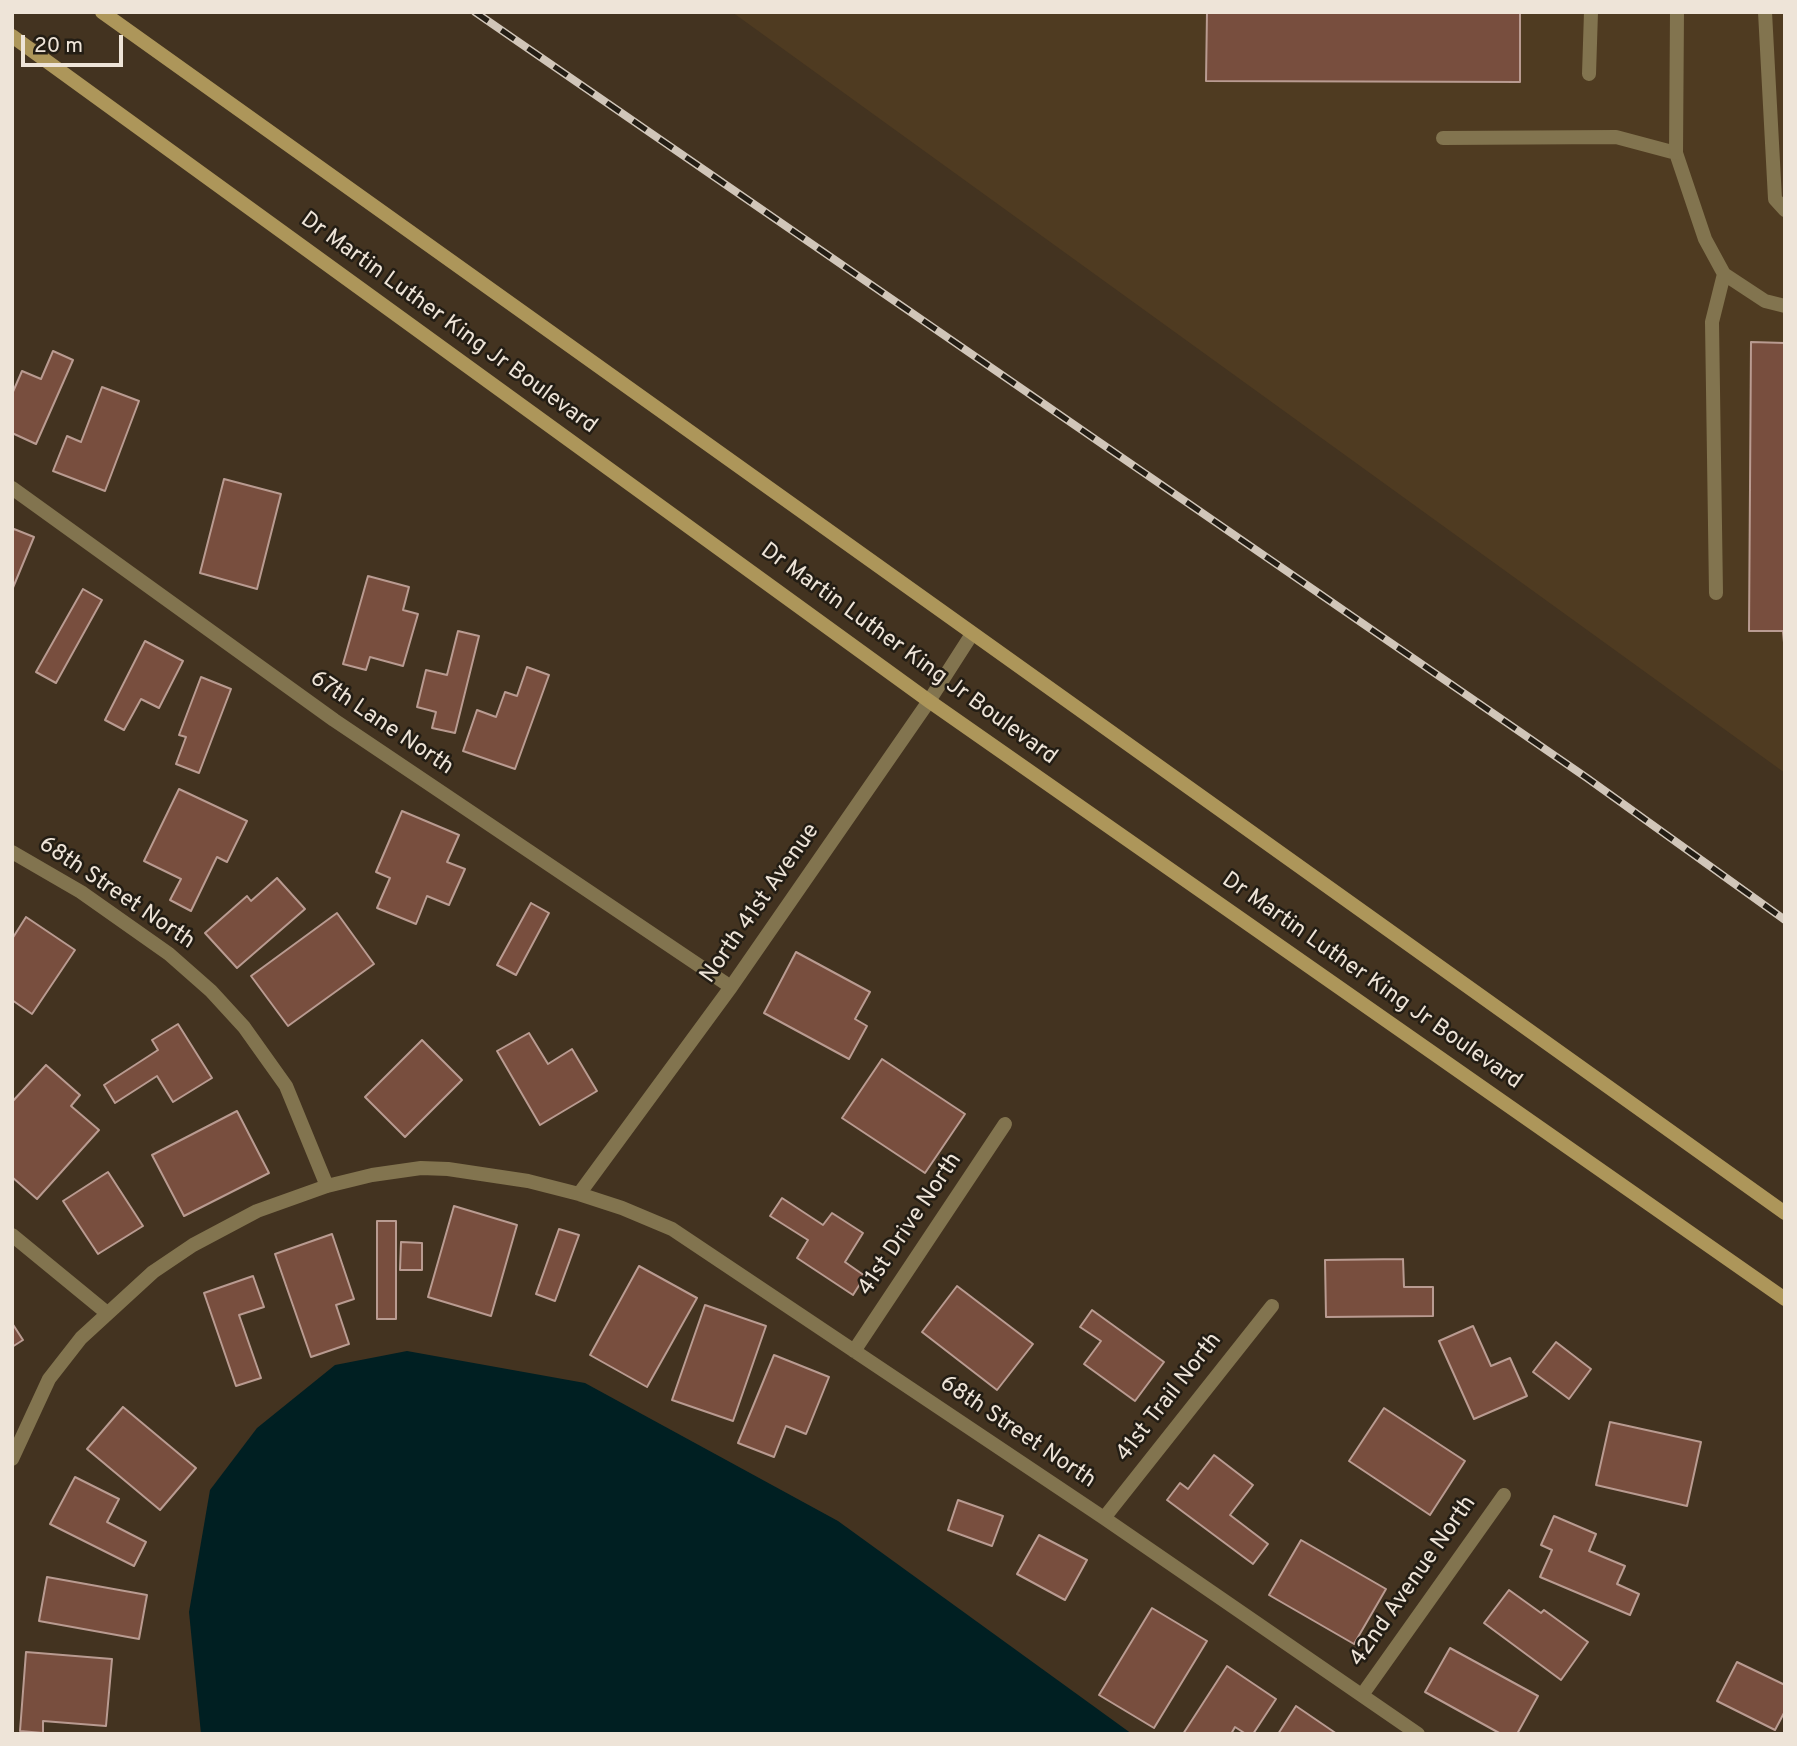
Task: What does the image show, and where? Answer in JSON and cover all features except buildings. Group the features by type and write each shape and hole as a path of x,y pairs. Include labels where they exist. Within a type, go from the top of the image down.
{"main road":[{"path":"102,12 1785,1213"},
{"name":"Dr Martin Luther King Jr Boulevard","path":"12,36 929,701 1785,1299"}],"street":[{"path":"1589,74 1591,12"},
{"path":"1677,12 1676,153 1705,239 1724,274 1765,301 1785,306"},
{"path":"1765,12 1775,199 1785,210"},
{"path":"1443,138 1616,137 1676,153"},
{"path":"1716,593 1712,322 1724,274"},
{"name":"67th Lane North","path":"12,488 334,720 731,988"},
{"name":"North 41st Avenue","path":"579,1194 731,988 929,701 972,634"},
{"name":"68th Street North","path":"12,852 81,892 169,954 211,992 244,1027 286,1086 327,1186"},
{"name":"41st Drive North","path":"854,1351 1005,1124"},
{"name":"68th Street North","path":"12,1459 49,1379 81,1338 153,1272 193,1245 257,1211 327,1186 372,1175 408,1170 448,1169 528,1181 622,1208 672,1229 1104,1518 1418,1734"},
{"path":"12,1235 107,1313"},
{"name":"41st Trail North","path":"1104,1518 1272,1306"},
{"name":"42nd Avenue North","path":"1362,1695 1504,1495"}],"shaded area":[{"path":"732,12 1785,12 1785,773"}],"water":[{"path":"407,1351 585,1383 838,1521 1132,1734 201,1734 189,1612 210,1490 257,1428 335,1365"}],"railway":[{"path":"475,12 1587,778 1785,920"}]}
